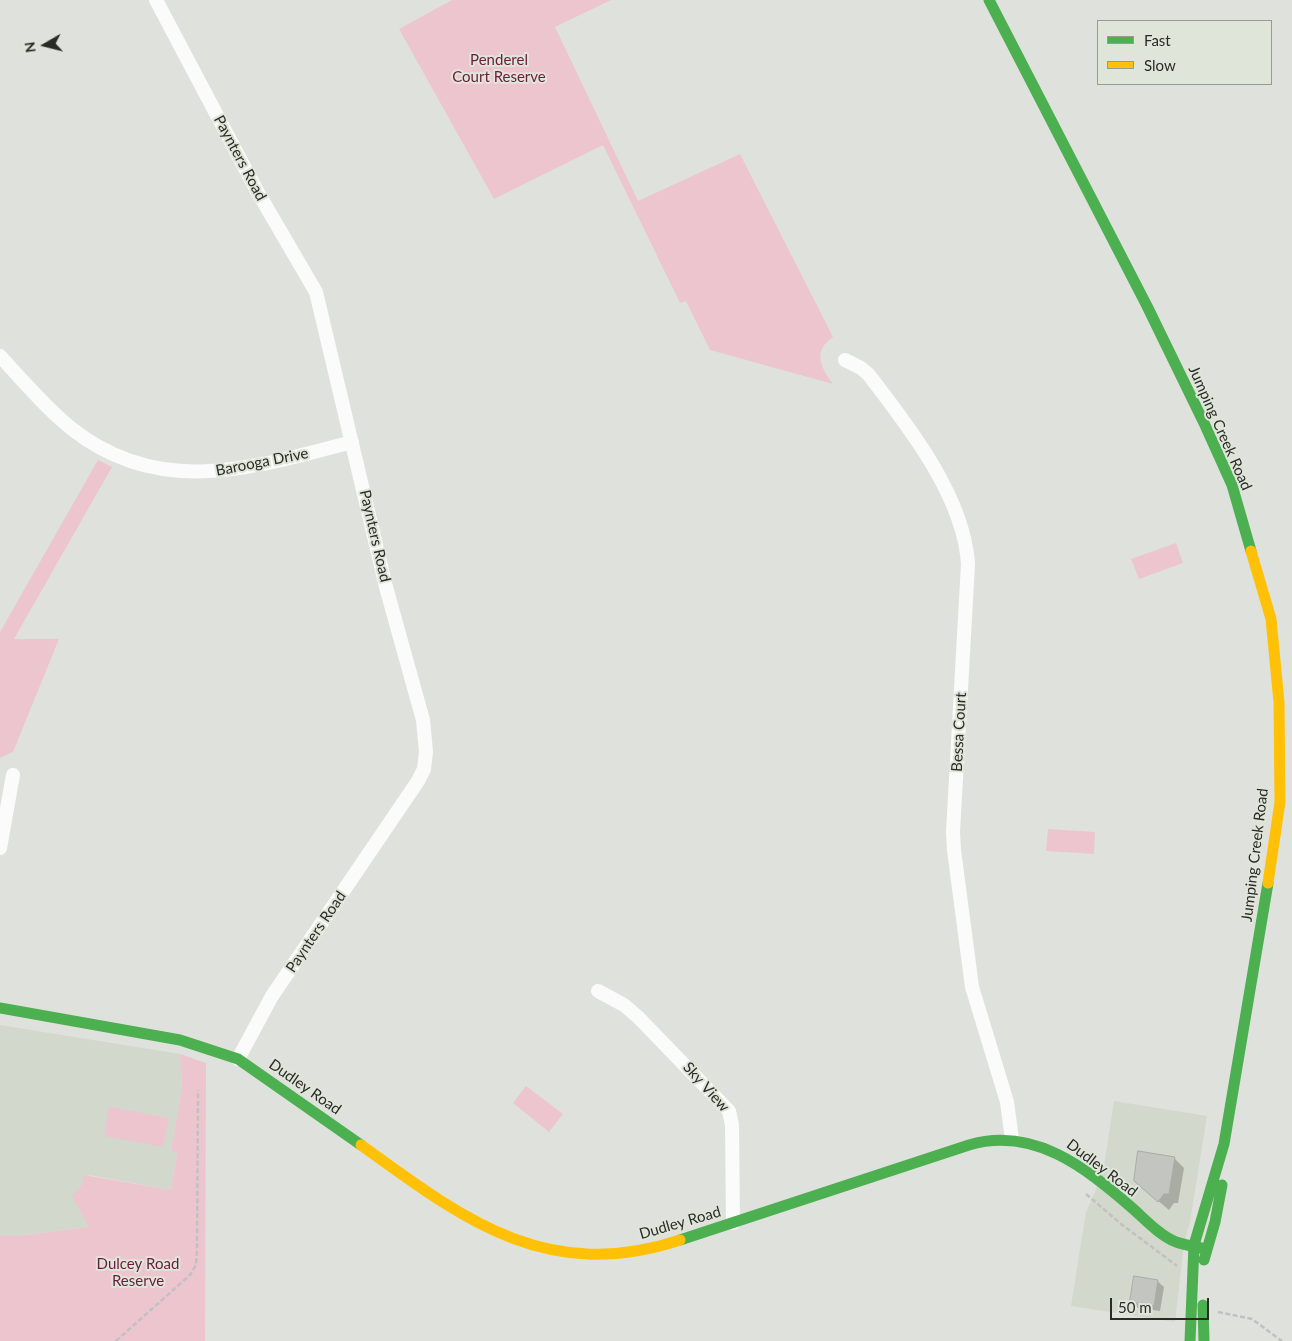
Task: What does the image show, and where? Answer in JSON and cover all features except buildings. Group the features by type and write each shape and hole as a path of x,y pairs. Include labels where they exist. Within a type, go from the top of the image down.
{"main road":[{"name":"Jumping Creek Road","path":"989,0 1147,306 1208,432 1232,485 1271,619 1279,702 1280,802 1224,1144 1221,1194 1206,1249 1203,1278 1204,1341"},
{"name":"Dudley Road","path":"0,1008 180,1040 219,1051 238,1059 458,1215 480,1227 525,1245 567,1254 614,1254 658,1247 980,1142 1012,1139 1033,1142 1053,1150 1091,1175 1166,1236 1177,1242 1206,1249"},
{"name":"Jumping Creek Road","path":"1190,1341 1194,1245 1224,1144"}],"street":[{"name":"Paynters Road","path":"156,0 257,192 316,292 386,587 426,737 424,769 402,806 272,996 238,1059"},
{"name":"Barooga Drive","path":"0,356 52,411 74,430 122,457 149,466 190,472 232,471 352,442"},
{"name":"Bessa Court","path":"845,360 861,368 869,375 911,430 958,517 965,540 968,564 953,832 954,850 972,987 1007,1102 1012,1139"},
{"path":"0,848 13,775"},
{"name":"Sky View","path":"598,991 611,997 638,1017 729,1111 732,1125 733,1223"}],"path":[{"path":"116,1341 194,1271 198,1223 198,1090"}],"shaded area":[{"path":"0,1025 180,1054 182,1088 171,1151 177,1152 171,1190 89,1175 89,1227 19,1236 0,1236"},
{"path":"1114,1101 1207,1116 1190,1222 1184,1244 1175,1322 1071,1306 1086,1212 1103,1173"}],"green space":[{"name":"Penderel Court Reserve","path":"452,0 611,0 555,27 638,201 740,154 833,337 822,348 821,360 825,372 833,384 710,350 686,301 680,303 603,145 494,199 399,29"},
{"path":"98,460 112,467 14,639 59,639 13,752 0,758 0,632"},
{"path":"1176,543 1183,563 1139,579 1131,559"},
{"path":"1048,829 1095,832 1094,854 1046,851"},
{"name":"Dulcey Road Reserve","path":"180,1054 206,1063 205,1341 0,1341 0,1236 19,1236 89,1227 72,1196 82,1185 84,1175 171,1190 177,1153 171,1151 182,1088"},
{"path":"526,1086 563,1114 549,1132 513,1103"},
{"path":"109,1107 169,1118 163,1147 104,1136"}],"traffic: fast":[{"path":"989,0 1147,306 1204,423 1232,485 1251,551"},
{"path":"1190,1341 1194,1245 1224,1144 1268,883"},
{"path":"0,1008 180,1040 238,1059 361,1145"},
{"path":"680,1240 969,1145 992,1141 1015,1141 1057,1154 1095,1178 1164,1235 1176,1242 1206,1249"},
{"path":"1204,1260 1215,1222 1222,1185"},
{"path":"1203,1305 1204,1341"}],"traffic: slow":[{"path":"1251,551 1271,619 1279,702 1280,802 1268,883"},
{"path":"361,1145 435,1197 472,1219 509,1237 548,1249 588,1254 632,1252 680,1240"}]}
